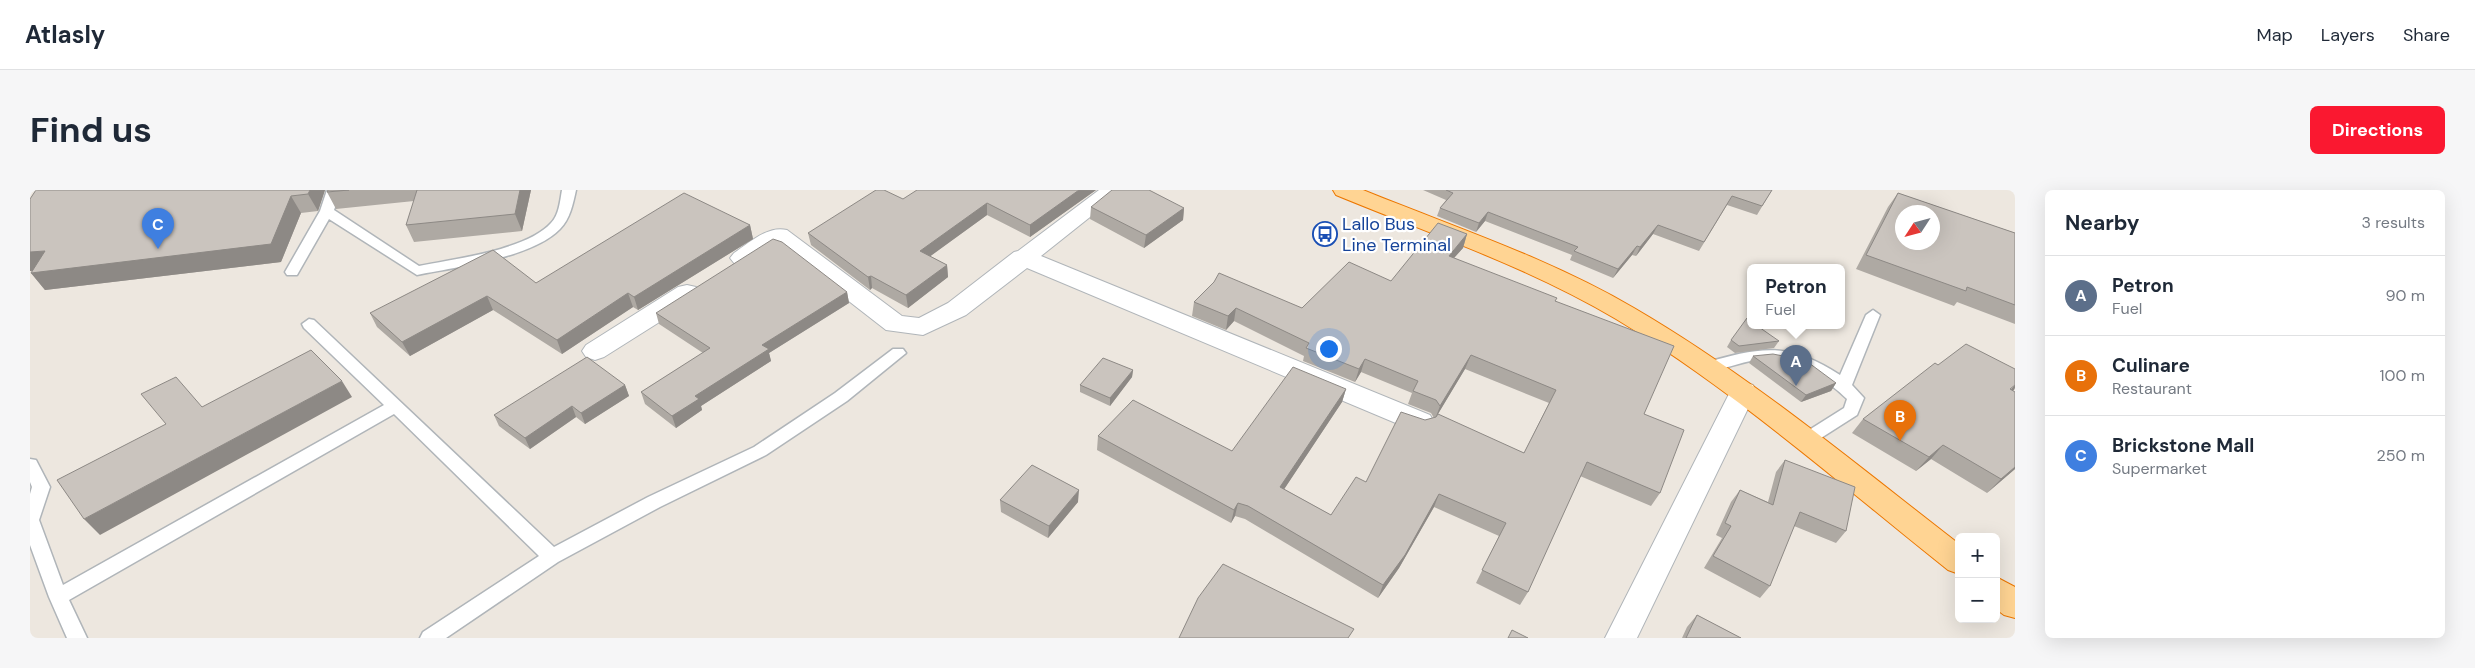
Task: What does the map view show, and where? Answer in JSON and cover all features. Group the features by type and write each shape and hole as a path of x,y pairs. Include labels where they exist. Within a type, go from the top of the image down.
{"highway":[{"path":"1344,190 1554,276 1624,313 1710,367 1955,558"},
{"path":"2000,593 2015,605"}],"street":[{"path":"595,351 779,235 895,324 923,327 957,309 1022,257 1113,190"},
{"path":"1022,257 1420,422"},
{"path":"1621,638 1743,392"}],"lane":[{"path":"292,272 326,211 334,190"},
{"path":"326,211 417,271 505,251 534,240 555,227 564,212 569,190"},
{"path":"1844,386 1873,315"},
{"path":"309,324 552,557"},
{"path":"430,638 552,557 654,502 760,451 841,397 898,353"},
{"path":"1710,367 1756,355 1778,354 1810,366 1844,386 1856,398 1855,405 1851,411 1804,441"},
{"path":"58,598 395,406"},
{"path":"30,465 41,487 30,520 58,598 77,638"}],"building":[{"path":"36,190 310,190 308,194 291,196 271,244 31,273 45,251 30,252 30,199"},
{"path":"328,190 349,190 327,192"},
{"path":"417,190 520,190 515,214 406,225"},
{"path":"876,190 884,190 903,199 917,190 1079,190 1030,225 987,203 920,251 947,265 906,295 871,276 868,277 808,233"},
{"path":"1112,190 1149,190 1184,208 1146,235 1091,207"},
{"path":"1446,190 1772,190 1762,206 1732,196 1704,242 1658,225 1618,269 1574,251 1578,247 1488,212 1479,223 1440,208 1453,193"},
{"path":"684,193 750,225 634,297 628,293 557,340 487,296 402,342 370,313 493,250 536,283"},
{"path":"1898,193 1933,205 1895,205 1895,250 1940,250 1940,207 2015,233 2015,305 1967,287 1966,291 1866,255"},
{"path":"1438,223 1467,234 1449,256 1557,298 1555,301 1674,346 1644,414 1684,430 1660,493 1587,462 1528,592 1482,570 1506,523 1439,494 1405,555 1383,585 1248,506 1238,503 1234,510 1098,436 1133,400 1232,451 1293,367 1346,389 1280,487 1331,515 1356,477 1366,482 1401,412 1425,420 1436,417 1438,414 1524,453 1556,390 1471,355 1440,406 1436,400 1413,391 1418,381 1365,359 1359,369 1306,348 1309,343 1236,308 1228,316 1194,302 1214,282 1219,273 1302,308 1349,262 1391,281"},
{"path":"773,239 782,242 847,292 762,345 769,349 695,396 699,399 672,416 641,392 710,348 656,313"},
{"path":"1747,318 1747,329 1762,329 1779,341 1739,346 1731,340"},
{"path":"1966,344 2015,369 2015,385 2010,389 2015,392 2015,467 2001,479 1943,445 1929,457 1863,419 1935,363 1938,365"},
{"path":"311,350 342,381 84,519 57,480 166,424 141,394 176,377 202,407"},
{"path":"1773,354 1809,363 1836,383 1806,395 1753,356"},
{"path":"587,357 625,385 581,413 572,406 525,438 494,415"},
{"path":"1103,358 1133,370 1110,398 1080,385"},
{"path":"1785,460 1855,487 1846,531 1800,512 1770,586 1713,556 1731,526 1725,523 1740,490 1773,505"},
{"path":"1032,465 1079,490 1049,526 1000,500"},
{"path":"1223,564 1354,629 1348,638 1179,638 1198,598"},
{"path":"1697,615 1741,638 1686,638"},
{"path":"1512,630 1528,638 1508,638"}],"place":[{"name":"Lallo Bus Line Terminal","path":"1325,234"},
{"name":"Brickstone Mall","path":"158,249"},
{"name":"Petron","path":"1796,386"},
{"name":"Culinare","path":"1900,441"}]}
